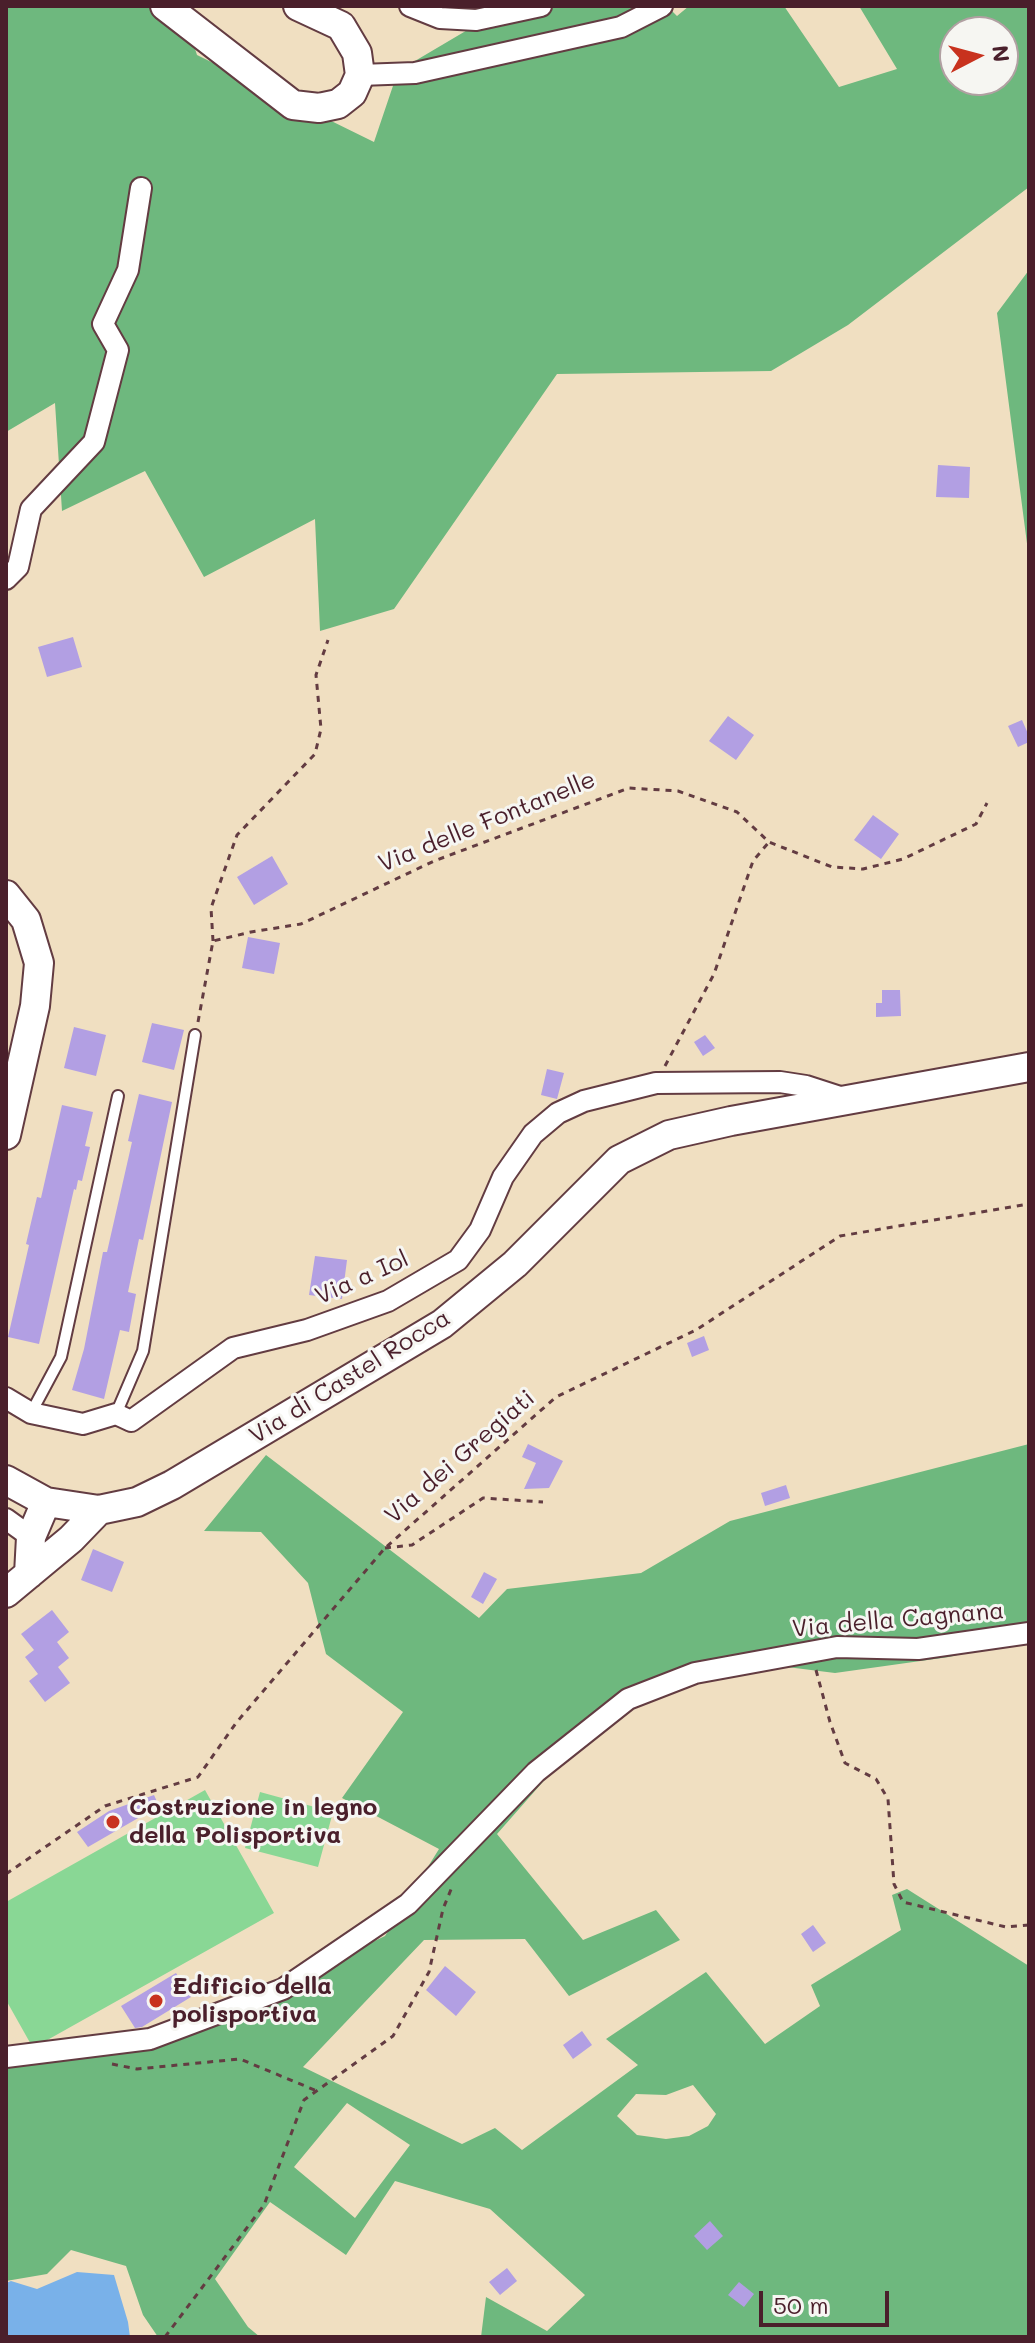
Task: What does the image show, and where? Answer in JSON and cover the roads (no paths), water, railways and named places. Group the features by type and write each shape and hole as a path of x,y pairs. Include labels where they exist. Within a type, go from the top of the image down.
{"main road":[{"path":"165,6 293,105 319,108 338,104 352,93 360,75 357,53 341,26 298,6"},
{"path":"6,895 26,920 39,963 35,1006 6,1135"},
{"name":"Via di Castel Rocca","path":"6,1480 46,1502 99,1510 137,1502 172,1485 442,1324 515,1264 619,1160 669,1135 1029,1067"},
{"path":"29,1574 31,1537 46,1502"},
{"path":"6,1593 71,1539 99,1510"}],"street":[{"path":"410,6 440,18 476,20 541,6"},
{"path":"360,75 415,73 621,27 655,7"},
{"path":"6,579 18,567 31,509 94,442 118,350 103,324 128,270 141,188"},
{"name":"Via a Iol","path":"6,1398 31,1413 83,1424 116,1414 131,1421 233,1348 307,1330 388,1301 458,1260 480,1230 503,1177 533,1134 558,1113 584,1101 656,1083 780,1082 806,1086 851,1101"},
{"path":"6,1519 31,1537"},
{"name":"Via della Cagnana","path":"6,2057 150,2039 283,1989 408,1904 536,1772 628,1699 695,1673 811,1651 837,1647 918,1649 1029,1633"}],"lane":[{"path":"116,1414 143,1351 195,1035"},
{"path":"31,1413 61,1357 118,1096"}],"water":[{"path":"77,2272 114,2275 130,2337 6,2337 6,2283 11,2281 37,2289"}],"place":[{"name":"Costruzione in legno della Polisportiva","path":"113,1822"},
{"name":"Edificio della polisportiva","path":"156,2001"}]}
